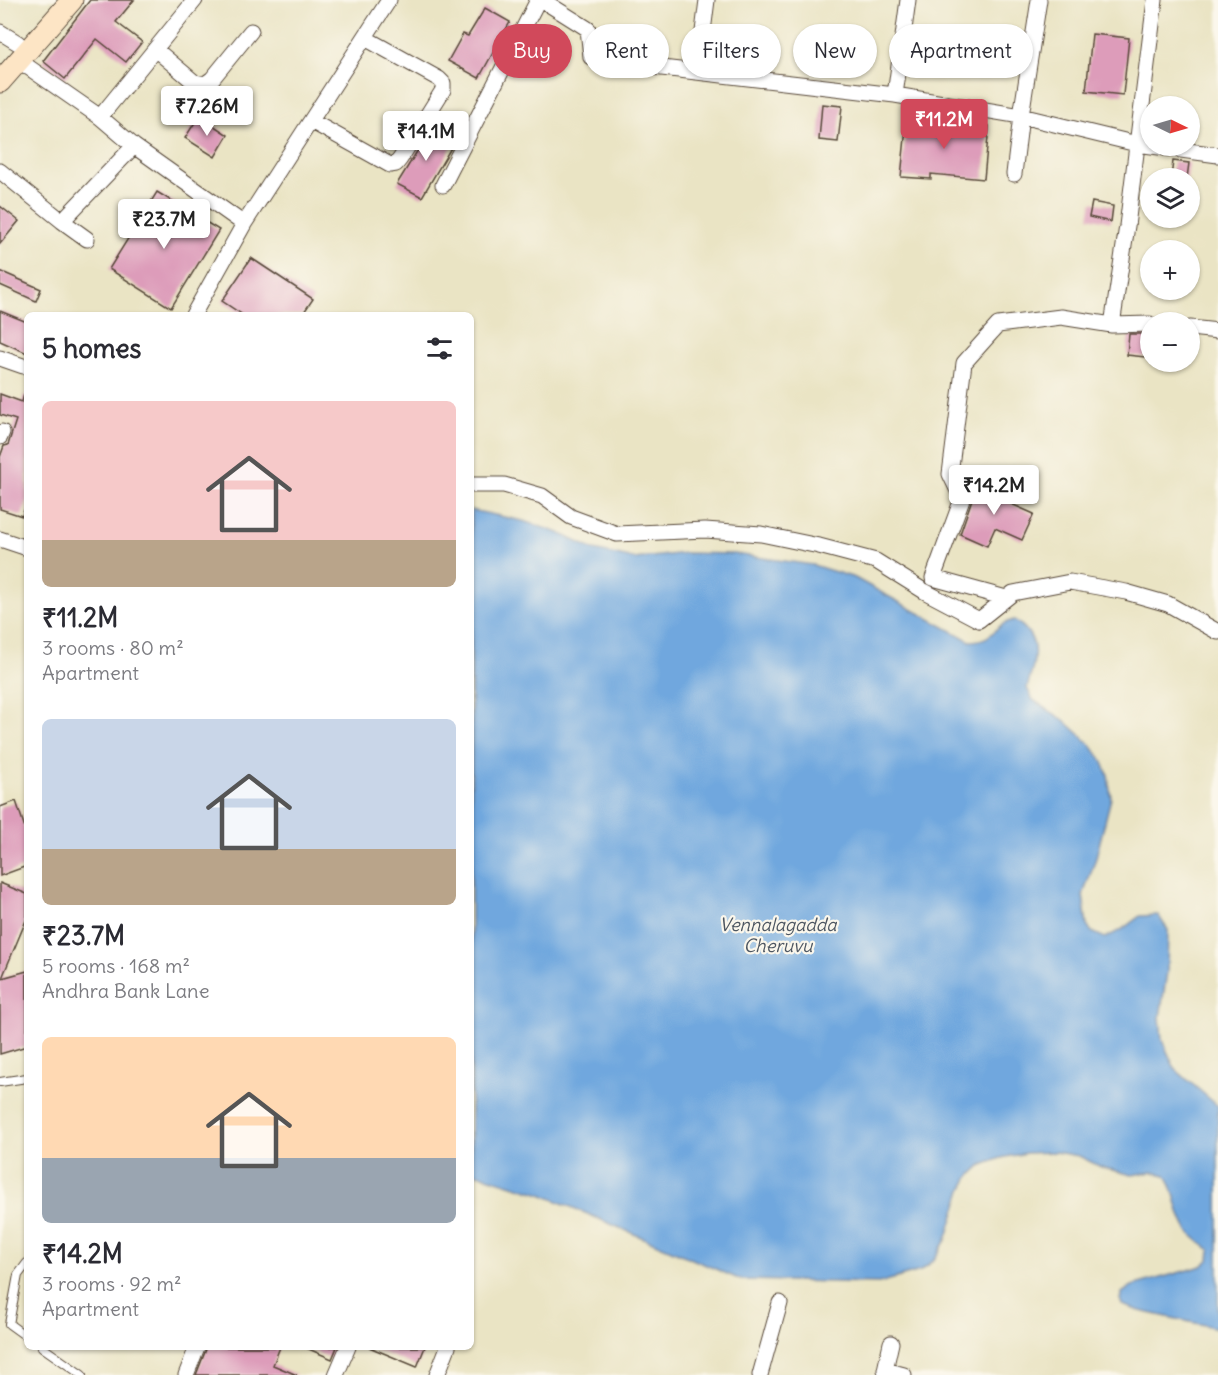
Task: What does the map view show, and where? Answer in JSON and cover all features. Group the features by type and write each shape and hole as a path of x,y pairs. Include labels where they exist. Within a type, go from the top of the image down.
{"main road":[{"path":"0,82 9,49 53,0"},
{"path":"9,49 72,0"}],"street":[{"path":"100,117 195,0"},
{"path":"195,312 244,224 389,0"},
{"path":"443,185 538,0"},
{"path":"542,0 588,29 591,57 610,62 681,69"},
{"path":"704,24 707,0"},
{"path":"895,94 908,0"},
{"path":"1014,174 1039,0"},
{"path":"1112,325 1127,226 1155,0"},
{"path":"155,49 194,82 205,84 212,79 251,31"},
{"path":"311,121 390,165 396,164 400,159 443,90 443,83 364,38"},
{"path":"9,49 100,117 134,146 244,224"},
{"path":"758,78 895,94 1021,116 1137,144 1218,155"},
{"path":"63,221 134,146"},
{"path":"0,171 87,239"},
{"path":"1006,598 933,578 962,499 950,474 964,363 998,326 1061,317 1112,325 1140,324"},
{"path":"1200,329 1218,331"},
{"path":"0,358 22,366"},
{"path":"474,485 504,485 542,496 571,517 617,534 705,530 761,534 876,561 924,591 979,620 1013,593 1070,582 1126,592 1168,604 1218,632"},
{"path":"0,539 24,548"},
{"path":"760,1375 780,1303"},
{"path":"891,1342 884,1372 904,1375"},
{"path":"186,1375 196,1350"},
{"path":"336,1375 347,1350"},
{"path":"437,1375 447,1350"}],"lane":[{"path":"0,1082 24,1078"},
{"path":"24,1267 18,1275 9,1324 24,1335"},
{"path":"46,1350 82,1375"}],"water":[{"name":"Vennalagadda Cheruvu","path":"474,511 523,521 559,533 594,550 634,559 685,553 735,554 813,565 855,578 970,641 989,636 1001,625 1014,620 1023,627 1033,642 1034,659 1027,688 1033,700 1064,720 1089,743 1102,760 1108,775 1111,798 1095,861 1083,895 1087,926 1092,932 1105,938 1140,916 1158,915 1168,930 1167,972 1160,1017 1162,1040 1175,1069 1218,1106 1218,1328 1122,1305 1120,1299 1122,1293 1132,1286 1202,1266 1209,1260 1210,1250 1186,1228 1166,1175 1152,1172 1132,1175 1101,1167 1079,1156 1055,1152 1026,1153 982,1165 969,1177 962,1190 946,1240 933,1261 920,1271 879,1283 741,1280 541,1194 474,1173"}],"building":[{"path":"90,0 134,0 116,22 142,42 126,62 97,39 65,79 43,61"},
{"path":"485,8 510,22 509,24 492,24 492,55 479,78 448,61 463,34 468,36"},
{"path":"1092,34 1129,38 1123,95 1086,91"},
{"path":"822,104 842,106 838,142 819,140"},
{"path":"199,116 228,135 215,157 185,138"},
{"path":"907,118 989,126 984,179 931,174 931,179 901,177"},
{"path":"432,127 455,141 422,197 397,184"},
{"path":"1173,161 1189,163 1188,168 1172,168"},
{"path":"157,192 219,230 171,308 109,269"},
{"path":"1092,202 1113,206 1111,222 1089,217"},
{"path":"0,206 19,221 0,244"},
{"path":"251,258 313,299 304,312 238,312 222,301"},
{"path":"0,271 41,289 36,301 0,285"},
{"path":"0,311 24,321 24,352 0,341"},
{"path":"1129,334 1140,334 1140,356 1127,355"},
{"path":"0,394 22,402 24,395 24,510 22,516 0,509 0,457 4,446 8,445 16,420 0,415"},
{"path":"978,482 1011,497 1009,503 1034,514 1022,540 995,528 987,546 960,534"},
{"path":"16,801 24,825 24,867 0,876 0,807"},
{"path":"0,883 24,893 24,925 2,978 24,972 24,1047 0,1054"},
{"path":"206,1350 279,1350 273,1365 297,1375 196,1375"},
{"path":"311,1350 336,1350 332,1359"},
{"path":"376,1350 424,1350 417,1367"}]}
